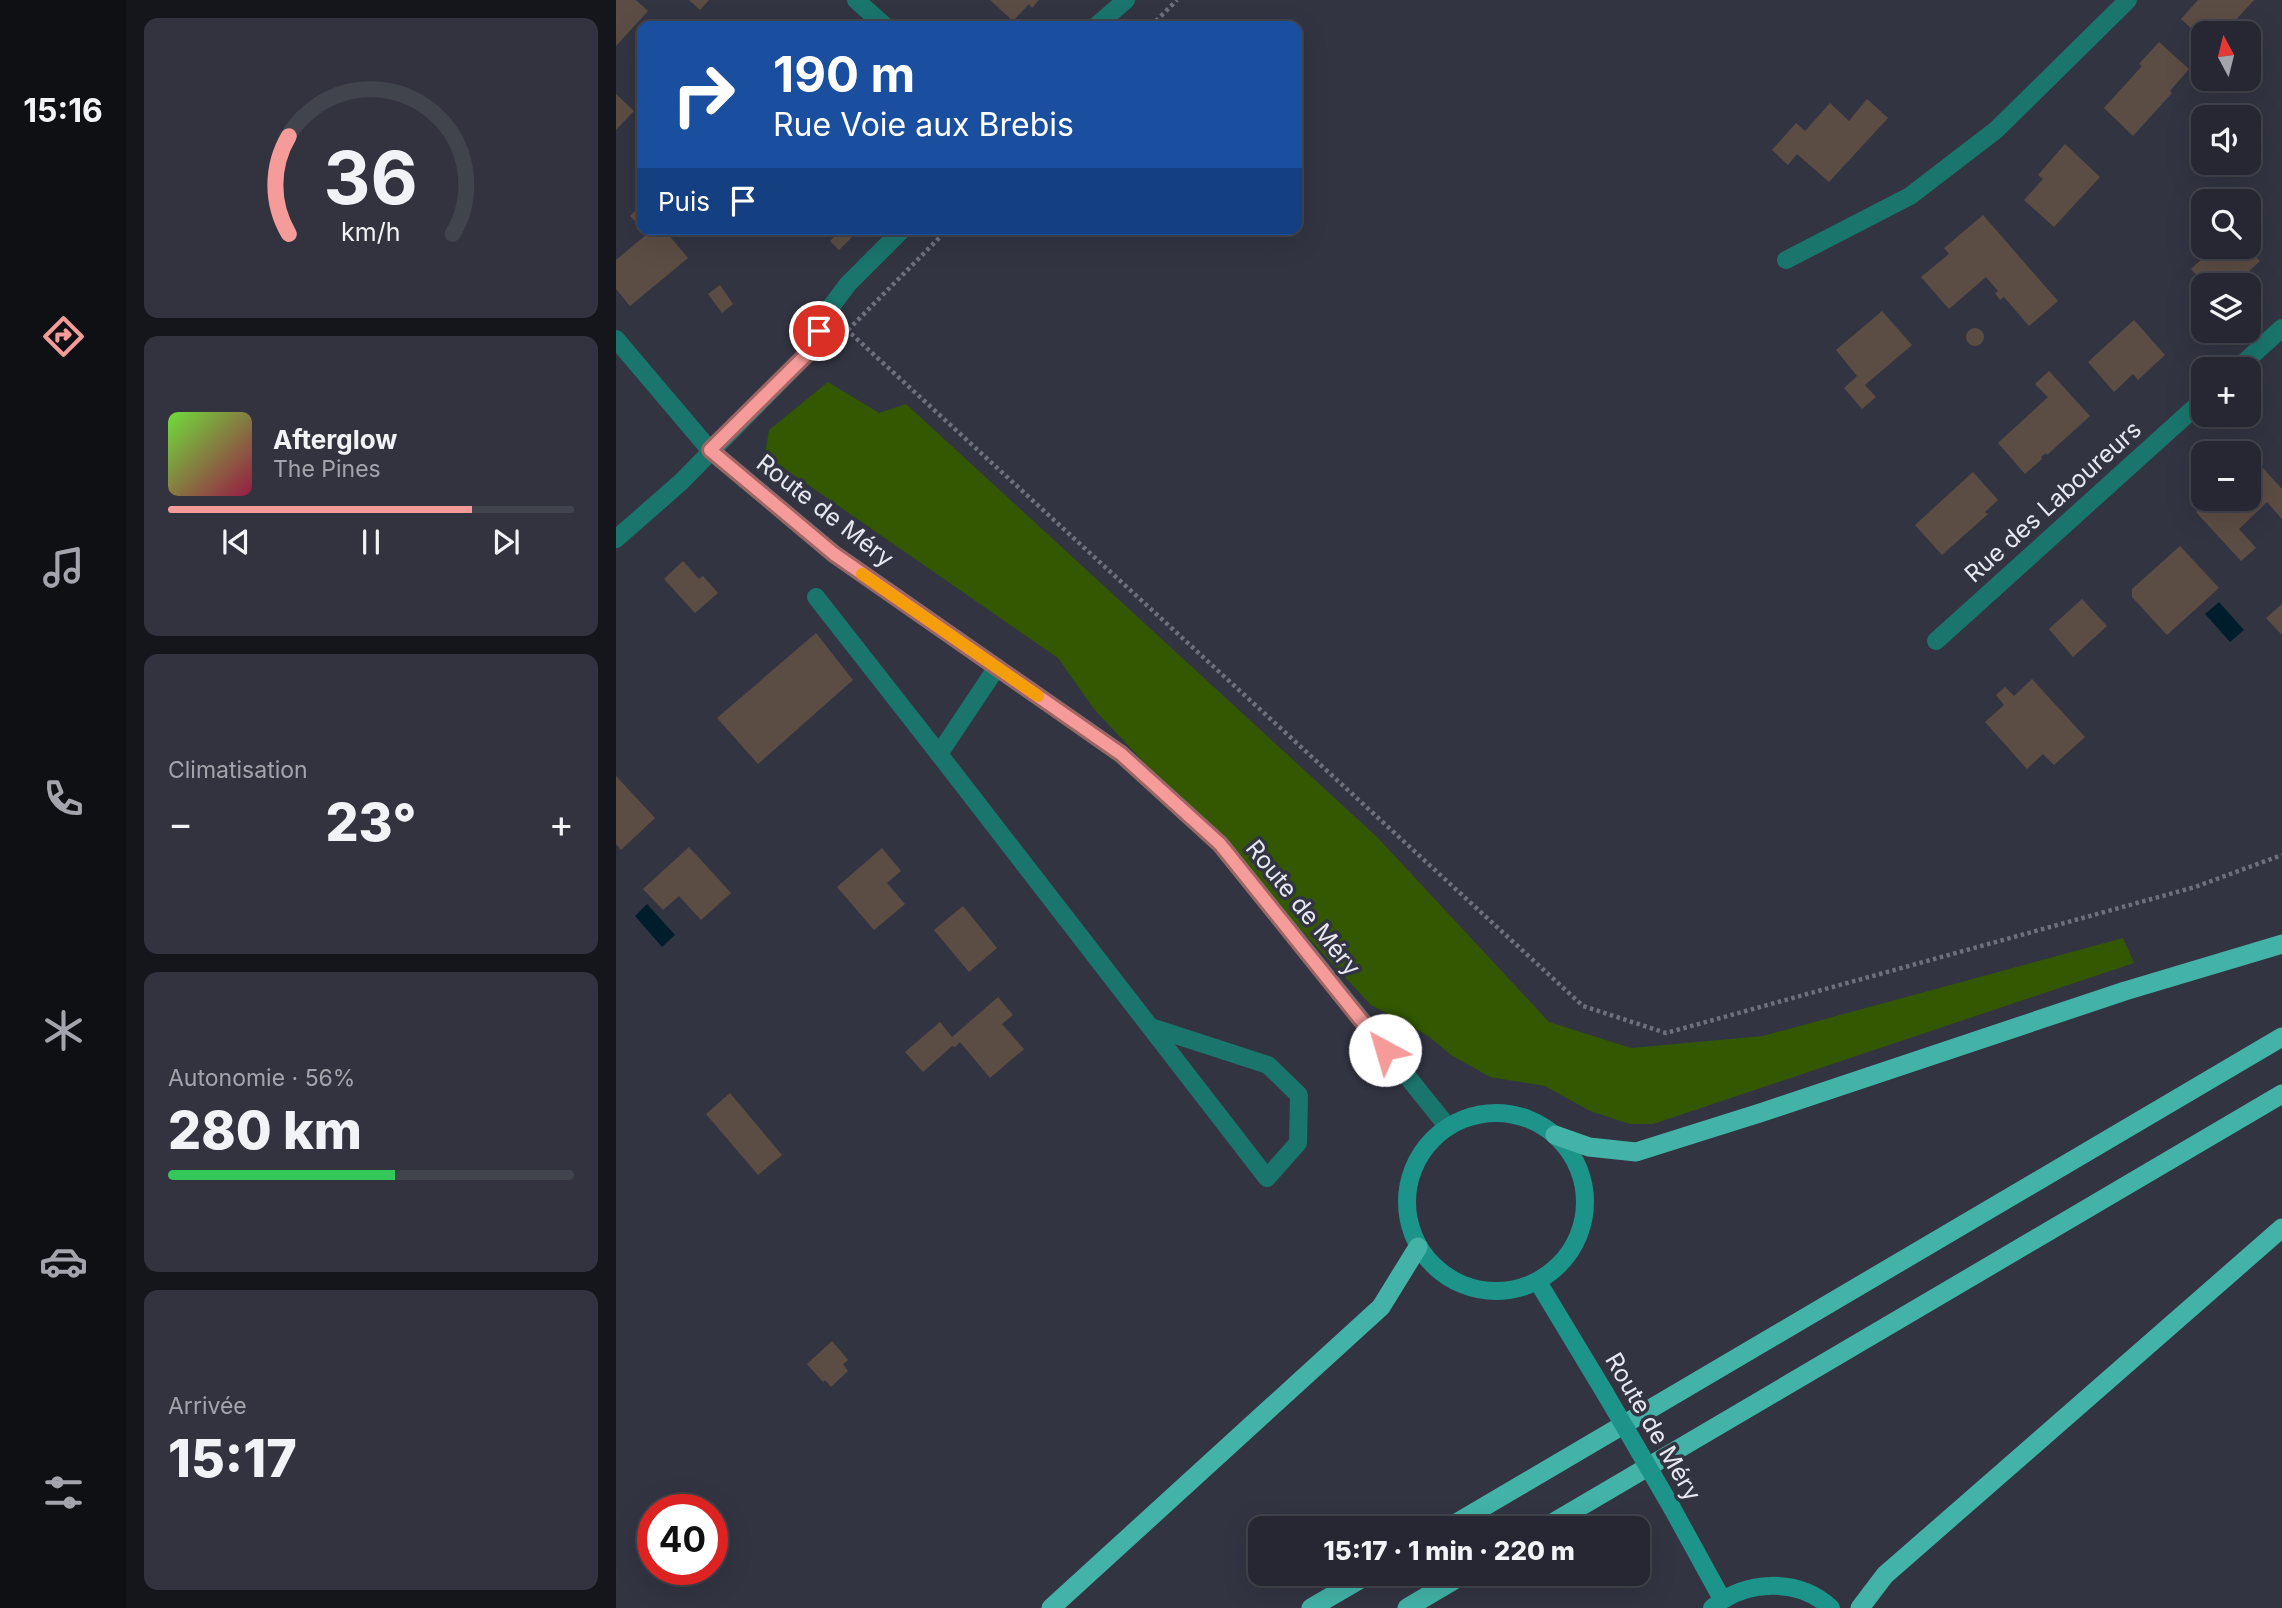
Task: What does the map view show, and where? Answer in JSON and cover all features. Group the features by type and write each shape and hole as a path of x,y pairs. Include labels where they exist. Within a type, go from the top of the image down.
{"highway":[{"path":"1555,1135 1589,1147 1636,1152 2125,991 2282,944"},
{"path":"1468,1516 2282,1037"},
{"path":"1564,1516 2282,1094"},
{"path":"1860,1608 1885,1575 2282,1228"},
{"path":"1051,1608 1381,1307 1418,1247"},
{"path":"1311,1608 1349,1586"},
{"path":"1407,1608 1444,1586"}],"main road":[{"path":"1503,1113 1531,1119 1555,1135 1574,1157 1584,1184 1586,1213 1578,1241 1562,1265 1538,1282 1511,1291 1484,1292 1458,1284 1435,1268 1418,1247 1408,1222 1407,1195 1413,1168 1427,1145 1448,1127 1474,1115 1503,1113"},
{"name":"Route de Méry","path":"1538,1282 1672,1508 1717,1604 1748,1588 1776,1585 1803,1591 1831,1608"}],"street":[{"path":"856,0 879,21"},
{"path":"1102,21 1126,0"},
{"path":"1786,260 1910,196 1996,130 2125,1"},
{"path":"616,539 681,482 811,350 827,312 848,284 897,235"},
{"path":"2250,357 2282,328"},
{"name":"Route de Méry","path":"616,339 710,450 834,554 1121,754 1220,844 1448,1127"},
{"name":"Rue des Laboureurs","path":"1936,641 2191,411"},
{"path":"816,597 1267,1178 1298,1143 1298,1095 1268,1065 1151,1027"},
{"path":"939,754 997,667"}],"path":[{"path":"1156,21 1177,0"},
{"path":"847,331 942,235"},
{"path":"827,312 1583,1006 1666,1033 2195,887 2282,855"}],"green space":[{"path":"828,382 879,413 906,404 1377,837 1549,1022 1631,1048 1763,1036 2123,938 2134,963 1653,1124 1630,1124 1590,1111 1545,1086 1490,1077 1451,1055 1428,1036 1371,1005 1094,709 1058,658 765,455 769,430"}],"water":[{"path":"2219,602 2244,630 2230,642 2205,614"},
{"path":"647,904 675,935 662,947 635,916"}],"building":[{"path":"616,0 636,0 648,11 616,46"},
{"path":"689,0 709,0 700,10"},
{"path":"990,0 1039,0 1032,8 1029,4 1013,21"},
{"path":"2198,0 2254,0 2235,21 2191,21 2191,28 2181,19"},
{"path":"2159,42 2189,69 2170,91 2172,93 2133,136 2104,108 2142,66 2139,64"},
{"path":"616,94 634,111 616,130"},
{"path":"1867,99 1888,118 1829,182 1797,154 1788,165 1772,150 1796,123 1805,131 1830,103 1849,121"},
{"path":"2065,144 2100,177 2054,227 2024,200 2043,179 2038,175"},
{"path":"637,209 637,223 630,216"},
{"path":"1983,215 2058,301 2029,326 2004,297 2000,300 1995,293 1998,291 1986,277 1949,309 1921,277 1949,254 1944,248"},
{"path":"646,235 669,235 688,258 630,306 616,289 616,260"},
{"path":"836,235 854,235 839,250 830,241"},
{"path":"2202,259 2260,261 2247,273 2195,273 2191,269"},
{"path":"720,285 733,304 722,313 708,294"},
{"path":"1882,311 1912,345 1865,385 1876,397 1862,409 1844,388 1857,376 1836,350"},
{"path":"2134,320 2165,355 2138,380 2133,374 2114,392 2088,362"},
{"path":"1971,328 1979,328 1984,337 1982,344 1971,346 1966,341 1966,333"},
{"path":"2049,371 2090,416 2025,474 1998,443 2048,397 2035,384"},
{"path":"2261,466 2282,489 2282,519 2267,502 2261,508"},
{"path":"1973,472 1998,500 1985,512 1988,514 1942,555 1915,525"},
{"path":"2258,511 2239,529 2256,548 2241,561 2196,512"},
{"path":"2180,546 2219,588 2167,635 2132,597 2132,589"},
{"path":"683,561 699,579 703,576 718,593 695,613 664,579"},
{"path":"2082,599 2107,626 2073,657 2049,629"},
{"path":"2282,604 2282,635 2266,618"},
{"path":"816,633 853,680 758,764 717,718"},
{"path":"2032,679 2085,737 2054,765 2043,754 2027,769 1985,722 2004,705 1996,695 2005,687 2014,696"},
{"path":"616,776 655,818 621,850 616,844"},
{"path":"689,847 731,893 701,920 679,896 663,910 643,889"},
{"path":"882,848 901,871 887,883 905,904 874,930 837,887"},
{"path":"963,906 997,948 969,972 934,930"},
{"path":"998,997 1013,1015 1002,1024 1024,1049 990,1078 960,1042 923,1072 905,1052 940,1022 952,1037"},
{"path":"730,1093 782,1155 758,1175 706,1114"},
{"path":"832,1341 848,1360 843,1364 848,1371 831,1387 807,1364"}],"slow traffic":[{"path":"862,574 1038,696"}],"route":[{"path":"819,331 811,350 710,450 834,554 1121,754 1220,844 1385,1050"}]}
